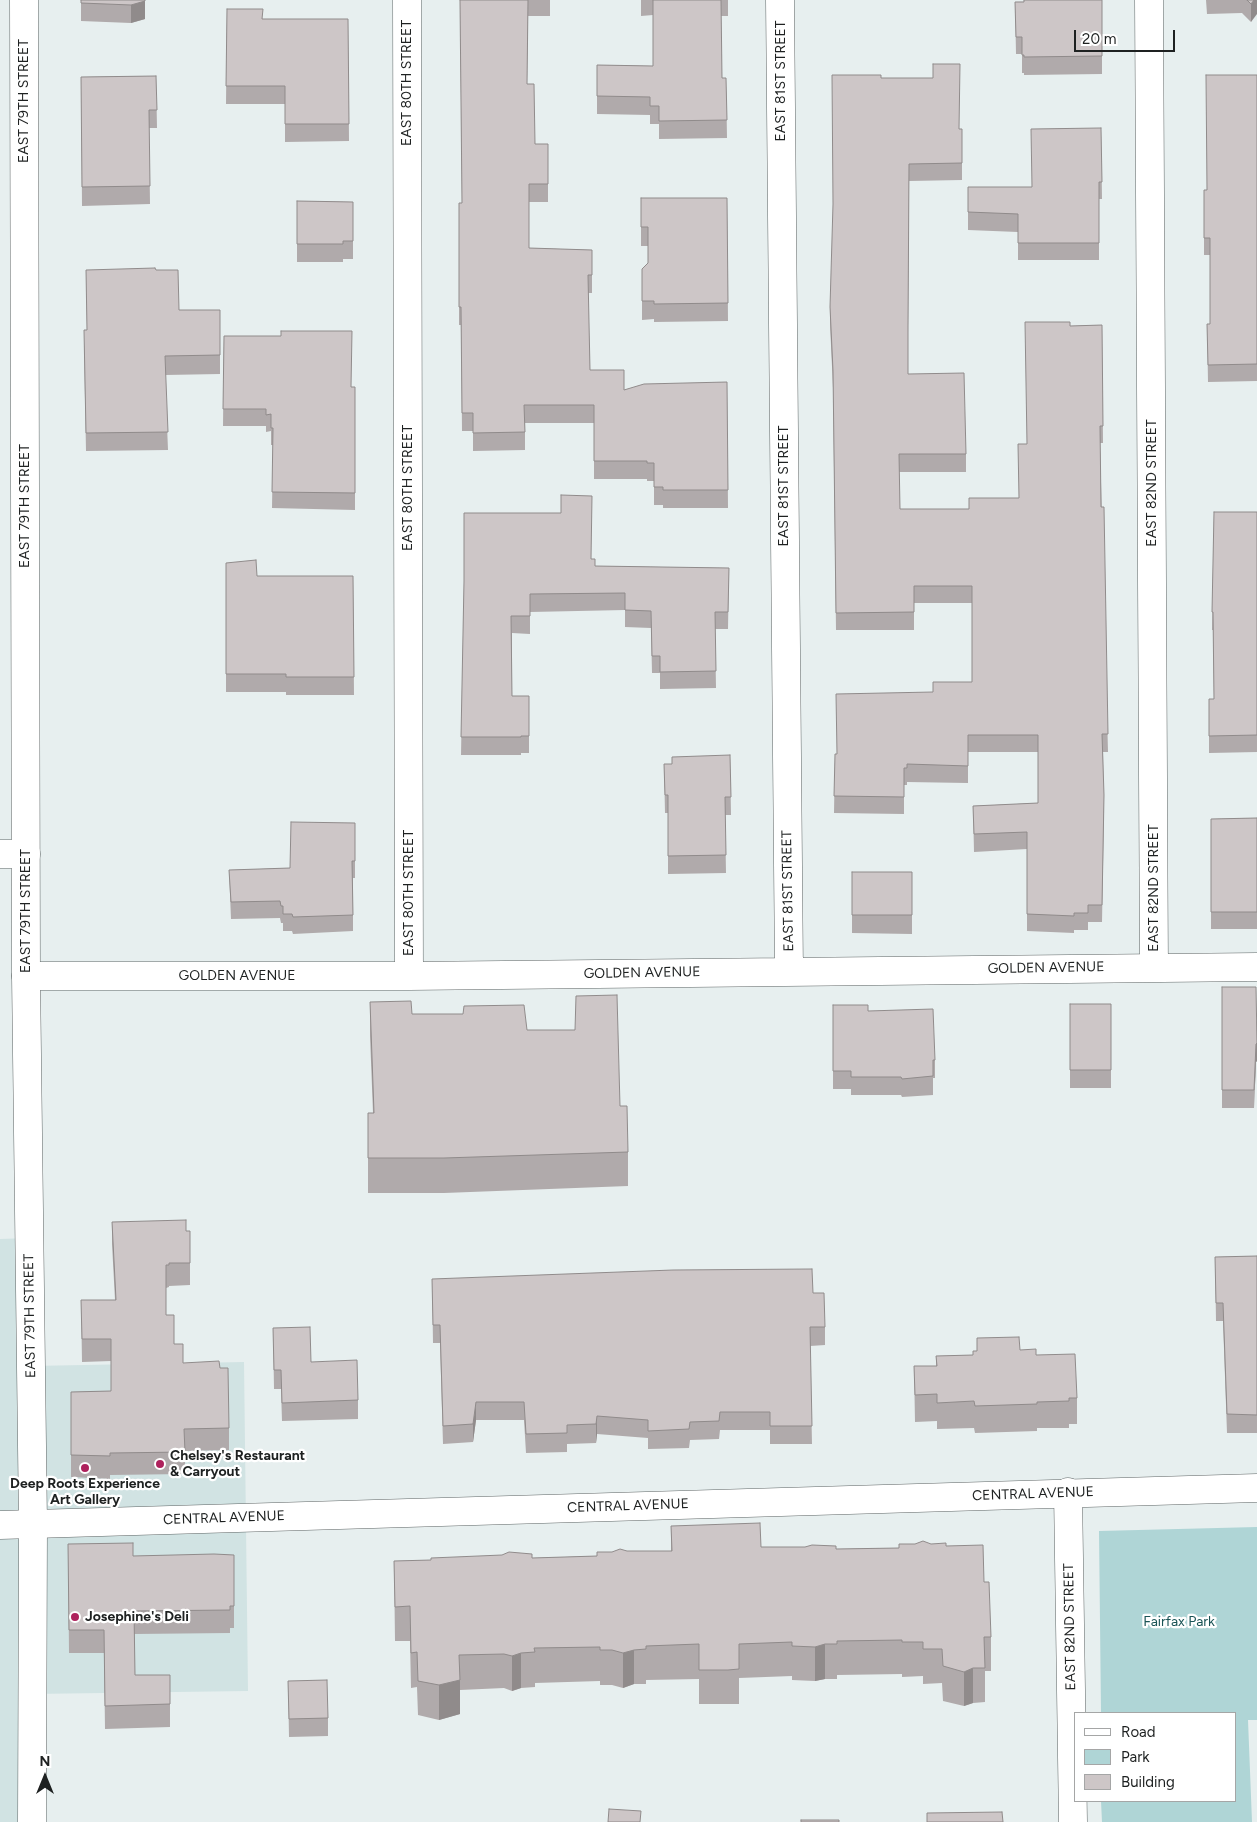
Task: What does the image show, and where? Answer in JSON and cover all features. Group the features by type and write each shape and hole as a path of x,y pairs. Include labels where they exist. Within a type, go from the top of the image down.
{"street":[{"name":"EAST 79TH STREET","path":"24,0 13,854 26,976 33,1524 32,1822"},
{"name":"EAST 80TH STREET","path":"407,0 409,976"},
{"name":"EAST 81ST STREET","path":"780,0 788,971"},
{"name":"EAST 82ND STREET","path":"1149,0 1154,967"},
{"name":"GOLDEN AVENUE","path":"26,976 409,976 1257,967"},
{"name":"CENTRAL AVENUE","path":"0,1525 1068,1492 1257,1488"},
{"name":"EAST 82ND STREET","path":"1068,1492 1073,1822"}],"shaded area":[{"path":"29,1238 31,1366 244,1362 248,1691 32,1694 32,1822 0,1822 0,1239"}],"green space":[{"name":"Fairfax Park","path":"1257,1527 1257,1720 1248,1720 1252,1822 1102,1822 1101,1802 1237,1802 1237,1712 1101,1712 1099,1531"}],"building":[{"path":"81,0 145,1 131,5 81,3"},
{"path":"460,0 528,0 527,84 534,84 535,144 548,144 548,184 529,184 529,248 592,250 592,275 588,275 590,370 624,370 624,390 644,384 727,382 728,490 663,490 663,487 654,487 654,463 647,463 647,461 594,461 594,405 524,405 525,432 473,433 473,413 462,413 461,307 459,307 459,203 462,203"},
{"path":"653,0 721,0 722,78 726,78 727,120 659,121 659,106 650,106 650,97 597,96 597,65 653,66"},
{"path":"1024,0 1102,0 1102,56 1024,57 1022,55 1022,37 1016,37 1015,2 1024,2"},
{"path":"227,9 263,9 262,19 348,19 349,124 285,124 285,86 226,86"},
{"path":"933,64 960,64 959,129 962,129 962,163 909,164 908,374 964,373 966,454 899,454 900,509 969,509 969,498 1019,498 1018,444 1027,444 1025,322 1070,322 1070,326 1102,325 1103,426 1100,426 1101,507 1104,507 1108,734 1102,734 1104,795 1102,905 1088,905 1088,913 1074,913 1074,916 1027,914 1027,832 974,834 973,806 1038,803 1038,735 968,735 968,766 907,764 907,768 904,768 904,797 834,796 835,754 837,754 836,694 933,692 933,682 972,682 972,586 914,586 914,612 836,613 833,371 830,307 833,204 832,75 881,75 881,78 933,78"},
{"path":"1206,75 1257,75 1257,364 1208,365 1207,324 1210,324 1210,238 1204,238 1204,190 1207,190"},
{"path":"156,76 157,110 149,110 150,186 82,187 81,77"},
{"path":"1101,128 1102,182 1099,182 1099,243 1018,243 1018,214 968,212 968,187 1032,187 1031,129"},
{"path":"641,198 727,198 728,303 654,304 654,301 642,301 642,269 648,263 648,227 641,227"},
{"path":"297,201 353,202 353,241 343,241 343,244 297,244"},
{"path":"155,268 156,270 178,270 179,310 220,310 220,355 165,356 168,432 86,433 84,330 87,330 86,270"},
{"path":"281,331 352,331 351,387 355,387 355,493 272,492 273,428 271,428 271,414 266,415 266,409 223,409 224,336 281,336"},
{"path":"561,495 592,496 591,559 595,559 595,566 729,568 728,612 715,612 716,671 660,672 660,656 652,656 651,611 625,610 625,593 530,594 530,616 511,616 512,696 529,696 529,736 461,737 464,513 561,513"},
{"path":"1214,512 1257,512 1257,735 1209,736 1209,699 1214,699 1212,612"},
{"path":"256,560 257,576 353,576 354,677 286,677 286,674 226,674 226,563"},
{"path":"730,755 731,797 725,797 726,855 668,856 668,795 665,795 664,764 672,764 672,757"},
{"path":"1257,818 1257,912 1211,912 1211,819"},
{"path":"291,822 355,823 355,861 352,861 353,915 293,917 292,914 283,914 283,906 281,906 280,901 231,902 229,870 290,868"},
{"path":"852,872 912,872 912,915 852,915"},
{"path":"1222,987 1256,987 1257,1043 1254,1090 1222,1090"},
{"path":"617,995 620,1106 627,1106 628,1152 444,1158 368,1158 368,1113 374,1113 370,1002 411,1001 412,1014 463,1014 464,1006 524,1005 527,1030 575,1030 576,996"},
{"path":"1070,1004 1111,1004 1111,1070 1070,1070"},
{"path":"833,1005 868,1005 868,1011 933,1009 935,1060 933,1060 933,1076 902,1079 901,1077 851,1077 851,1071 833,1071"},
{"path":"186,1220 186,1231 190,1231 190,1263 169,1263 169,1265 166,1265 166,1315 174,1315 174,1344 183,1344 183,1363 219,1361 220,1368 228,1368 229,1428 184,1429 185,1452 110,1453 110,1456 71,1455 71,1392 111,1391 111,1339 82,1339 81,1300 116,1300 112,1222"},
{"path":"1257,1256 1257,1415 1227,1414 1223,1303 1216,1303 1215,1257"},
{"path":"812,1269 813,1293 824,1293 825,1327 810,1327 812,1426 770,1426 770,1412 720,1412 719,1421 690,1422 689,1429 648,1431 648,1420 597,1416 596,1424 567,1425 567,1433 526,1434 524,1402 476,1402 473,1424 443,1426 440,1325 433,1325 432,1279 673,1270"},
{"path":"310,1327 311,1362 357,1360 358,1400 282,1403 281,1370 274,1370 273,1328"},
{"path":"1019,1337 1020,1350 1036,1349 1036,1355 1075,1354 1077,1398 1069,1398 1069,1401 1037,1402 1037,1404 975,1406 974,1401 937,1403 937,1394 915,1395 914,1366 937,1366 936,1356 973,1355 973,1351 977,1351 977,1338"},
{"path":"760,1523 761,1547 805,1547 812,1545 836,1546 836,1549 899,1548 899,1544 915,1544 923,1541 931,1544 946,1543 946,1546 983,1545 984,1582 989,1582 991,1637 984,1637 985,1668 973,1668 964,1672 943,1666 942,1649 923,1649 923,1642 902,1642 902,1640 837,1641 837,1644 825,1644 815,1647 792,1646 792,1642 739,1644 739,1669 699,1670 699,1644 646,1646 646,1649 623,1653 612,1650 600,1650 600,1647 534,1648 535,1652 512,1656 504,1654 459,1655 460,1680 439,1685 418,1681 417,1652 411,1653 410,1606 395,1607 394,1561 502,1555 509,1552 532,1554 532,1558 597,1556 597,1552 612,1552 620,1549 627,1551 672,1551 671,1526"},
{"path":"133,1543 133,1556 234,1555 234,1606 230,1606 230,1610 134,1611 135,1675 170,1675 170,1704 105,1706 104,1630 69,1630 68,1544"},
{"path":"327,1680 328,1718 289,1719 288,1681"},
{"path":"609,1809 641,1811 640,1822 608,1822"},
{"path":"1002,1812 1003,1822 927,1822 927,1813"},
{"path":"801,1820 839,1820 839,1822 801,1822"}],"place":[{"name":"Chelsey's Restaurant & Carryout","path":"160,1464"},
{"name":"Deep Roots Experience Art Gallery","path":"85,1468"},
{"name":"Josephine's Deli","path":"75,1617"}]}
